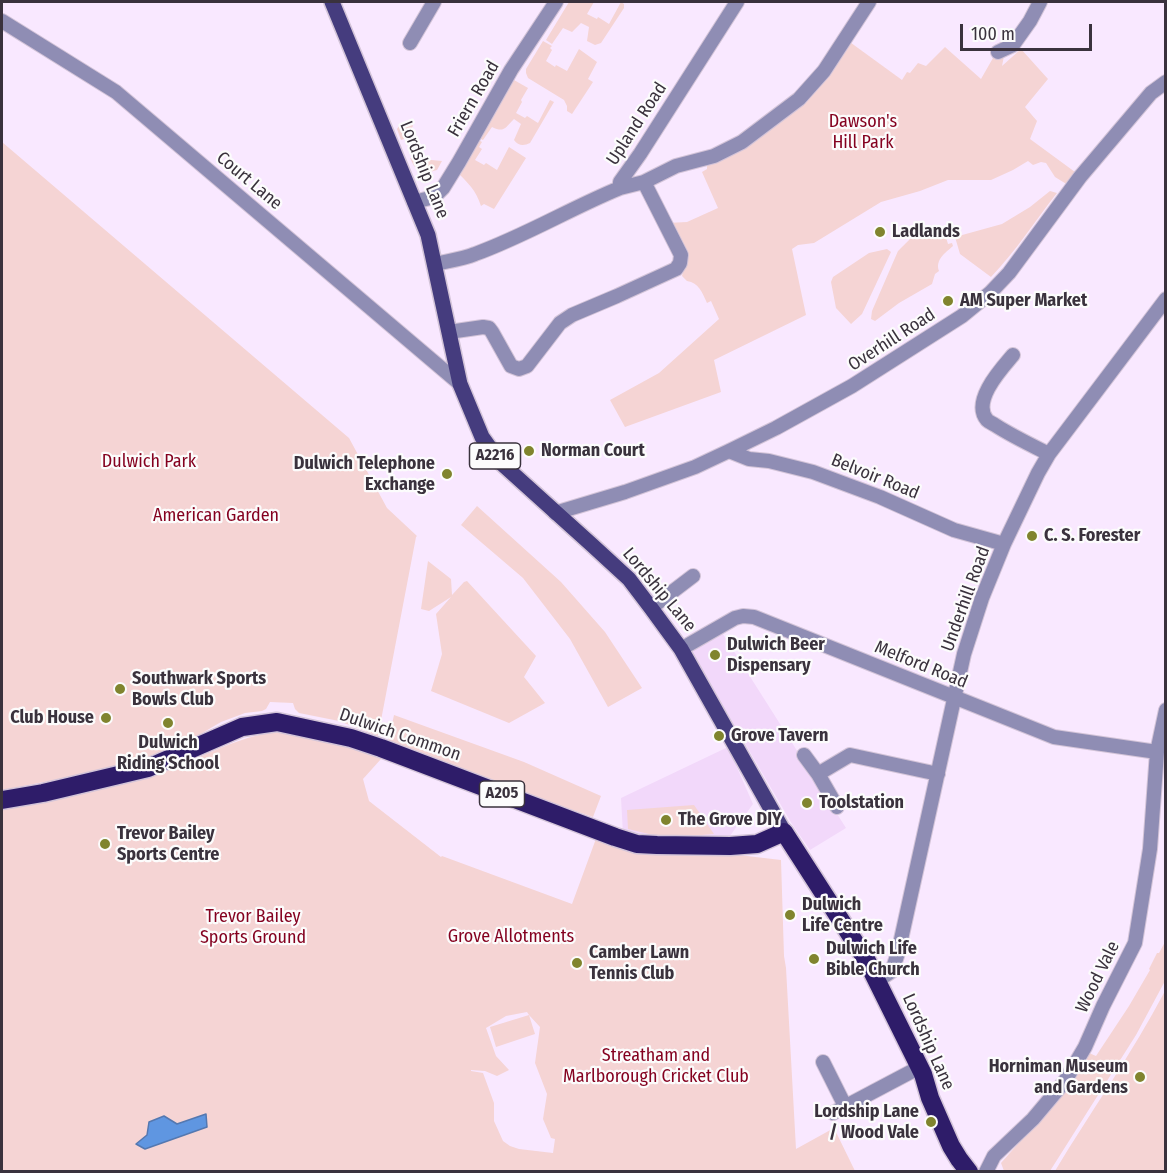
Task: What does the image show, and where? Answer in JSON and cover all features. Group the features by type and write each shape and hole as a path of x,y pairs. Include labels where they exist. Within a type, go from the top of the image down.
{"highway":[{"name":"Dulwich Common","path":"2,800 43,793 148,768 242,727 278,722 342,736 381,748 615,837 637,843 671,846 751,845 784,832"},
{"name":"Lordship Lane","path":"784,832 867,961 922,1071 937,1094 967,1154 979,1170"}],"main road":[{"name":"Lordship Lane","path":"332,2 428,235 460,384 482,437 498,459 629,579 681,649 784,832"}],"street":[{"path":"410,43 434,2"},
{"name":"Friern Road","path":"414,202 434,196 443,188 511,70 556,2"},
{"name":"Upland Road","path":"435,264 474,255 620,188 620,182 737,2"},
{"path":"620,188 645,182 676,166 714,156 742,142 799,99 824,71 869,2"},
{"path":"998,52 1013,45 1040,2"},
{"name":"Court Lane","path":"2,21 116,92 460,384"},
{"name":"Overhill Road","path":"555,513 685,471 729,452 852,386 962,316 1009,273 1080,177 1151,93 1166,82"},
{"path":"449,332 489,328 511,366 519,369 527,366 560,323 572,315 676,269 681,255 645,182"},
{"name":"Underhill Road","path":"877,981 892,970 898,953 964,654 981,601 1004,544 1049,454 1166,299"},
{"path":"1013,354 991,381 984,397 983,410 986,420 1049,454"},
{"name":"Belvoir Road","path":"729,452 749,459 769,461 813,472 880,497 954,530 1004,544"},
{"path":"651,608 693,576"},
{"name":"Melford Road","path":"681,649 735,618 754,617 1054,737 1157,753"},
{"name":"Wood Vale","path":"979,1170 989,1157 994,1156 1033,1119 1065,1081 1085,1047 1135,943 1150,849 1157,753 1166,710"},
{"path":"818,774 850,754 938,774"},
{"path":"804,755 837,807"},
{"path":"823,1062 839,1109 922,1071"}],"shaded area":[{"path":"723,634 846,828 810,850 792,824 691,651"},
{"path":"728,747 753,804 727,840 654,843 623,834 621,798"}],"green space":[{"path":"569,2 594,2 587,14 597,19 598,17 609,24 621,2 624,8 601,43 595,45 587,41 589,27 581,23 572,32 563,28 552,44 546,40"},
{"name":"Dawson's Hill Park","path":"847,40 902,80 907,72 910,73 918,63 926,66 945,47 981,79 997,51 1004,56 1002,66 1021,49 1048,79 1025,107 1037,121 1030,139 1075,172 1068,185 1055,177 1046,163 1033,165 1028,161 991,180 948,180 881,202 814,243 798,245 792,249 806,315 714,360 721,392 625,427 610,400 659,373 719,319 711,301 707,303 697,286 682,276 685,263 667,223 687,222 718,208 702,172 707,169 707,159 796,98"},
{"path":"543,41 552,46 546,61 555,67 556,65 567,71 579,49 597,62 588,79 593,82 572,114 567,111 564,100 528,78 526,73 526,69"},
{"path":"514,80 528,88 516,113 525,118 527,116 538,123 550,100 554,102 530,143 521,145 514,140 521,124 514,119 502,129 492,127 483,140 476,137 511,81"},
{"path":"411,123 413,126 401,140 397,129 399,126"},
{"path":"475,138 482,142 479,147 482,149 475,160 484,165 486,163 497,170 509,147 526,158 494,209 484,204 481,206 474,191 456,171"},
{"name":"Dulwich Park","path":"2,142 349,438 387,508 417,536 378,736 339,721 299,713 293,703 270,702 262,711 245,713 221,722 187,742 146,759 2,790"},
{"path":"410,158 442,161 437,170 426,173 414,166"},
{"path":"1050,191 1057,193 991,277 960,254 955,237 1002,224 1030,207"},
{"path":"936,226 943,227 948,244 952,243 953,246 938,263 939,271 935,274 932,284 899,303 875,321 871,319 872,311 898,251 922,231"},
{"path":"887,249 891,252 862,314 851,324 836,308 831,282 833,277 869,253"},
{"path":"477,506 561,582 605,632 642,688 608,707 570,639 523,578 461,525"},
{"path":"428,561 451,579 452,595 467,581 536,656 524,677 545,703 509,723 431,691 442,654 436,614 451,597 429,611 421,609"},
{"path":"394,715 524,762 601,796 593,817 387,746"},
{"path":"279,732 349,746 381,759 363,779 369,801 441,857 572,904 597,836 655,854 730,854 781,860 784,956 796,1149 834,1128 855,1171 2,1172 2,809 82,793 142,777 264,734","holes":["527,1012 540,1027 535,1063 547,1094 543,1119 551,1138 555,1139 553,1153 519,1149 503,1141 494,1121 494,1103 483,1073 471,1071 485,1071 497,1076 509,1070 496,1056 486,1028 506,1016"]},
{"name":"The Grove DIY","path":"694,805 714,834 657,836 628,829 627,810"},
{"path":"1165,942 1165,981 1136,1035 1050,1171 1004,1171 1001,1163 1072,1083 1089,1053 1096,1056 1129,1006"},
{"name":"Horniman Museum and Gardens","path":"1165,991 1165,1171 1055,1171 1125,1060"},
{"path":"529,1015 535,1034 496,1047 490,1027"}],"water":[{"path":"206,1114 207,1127 145,1149 136,1144 147,1135 149,1122 164,1116 177,1124"}],"place":[{"name":"Ladlands","path":"880,232"},
{"name":"AM Super Market","path":"948,301"},
{"name":"Norman Court","path":"529,451"},
{"name":"Dulwich Telephone Exchange","path":"447,474"},
{"name":"C. S. Forester","path":"1032,536"},
{"name":"Dulwich Beer Dispensary","path":"715,655"},
{"name":"Southwark Sports Bowls Club","path":"120,689"},
{"name":"Club House","path":"106,718"},
{"name":"Dulwich Riding School","path":"168,723"},
{"name":"Grove Tavern","path":"719,736"},
{"name":"Toolstation","path":"807,803"},
{"name":"The Grove DIY","path":"666,820"},
{"name":"Trevor Bailey Sports Centre","path":"105,844"},
{"name":"Dulwich Life Centre","path":"790,915"},
{"name":"Dulwich Life Bible Church","path":"814,959"},
{"name":"Camber Lawn Tennis Club","path":"577,963"},
{"name":"Horniman Museum and Gardens","path":"1140,1077"},
{"name":"Lordship Lane / Wood Vale","path":"931,1122"}],"park label":[{"name":"American Garden","path":"216,516"},
{"name":"Trevor Bailey Sports Ground","path":"253,927"},
{"name":"Grove Allotments","path":"511,937"},
{"name":"Streatham and Marlborough Cricket Club","path":"656,1066"}]}
